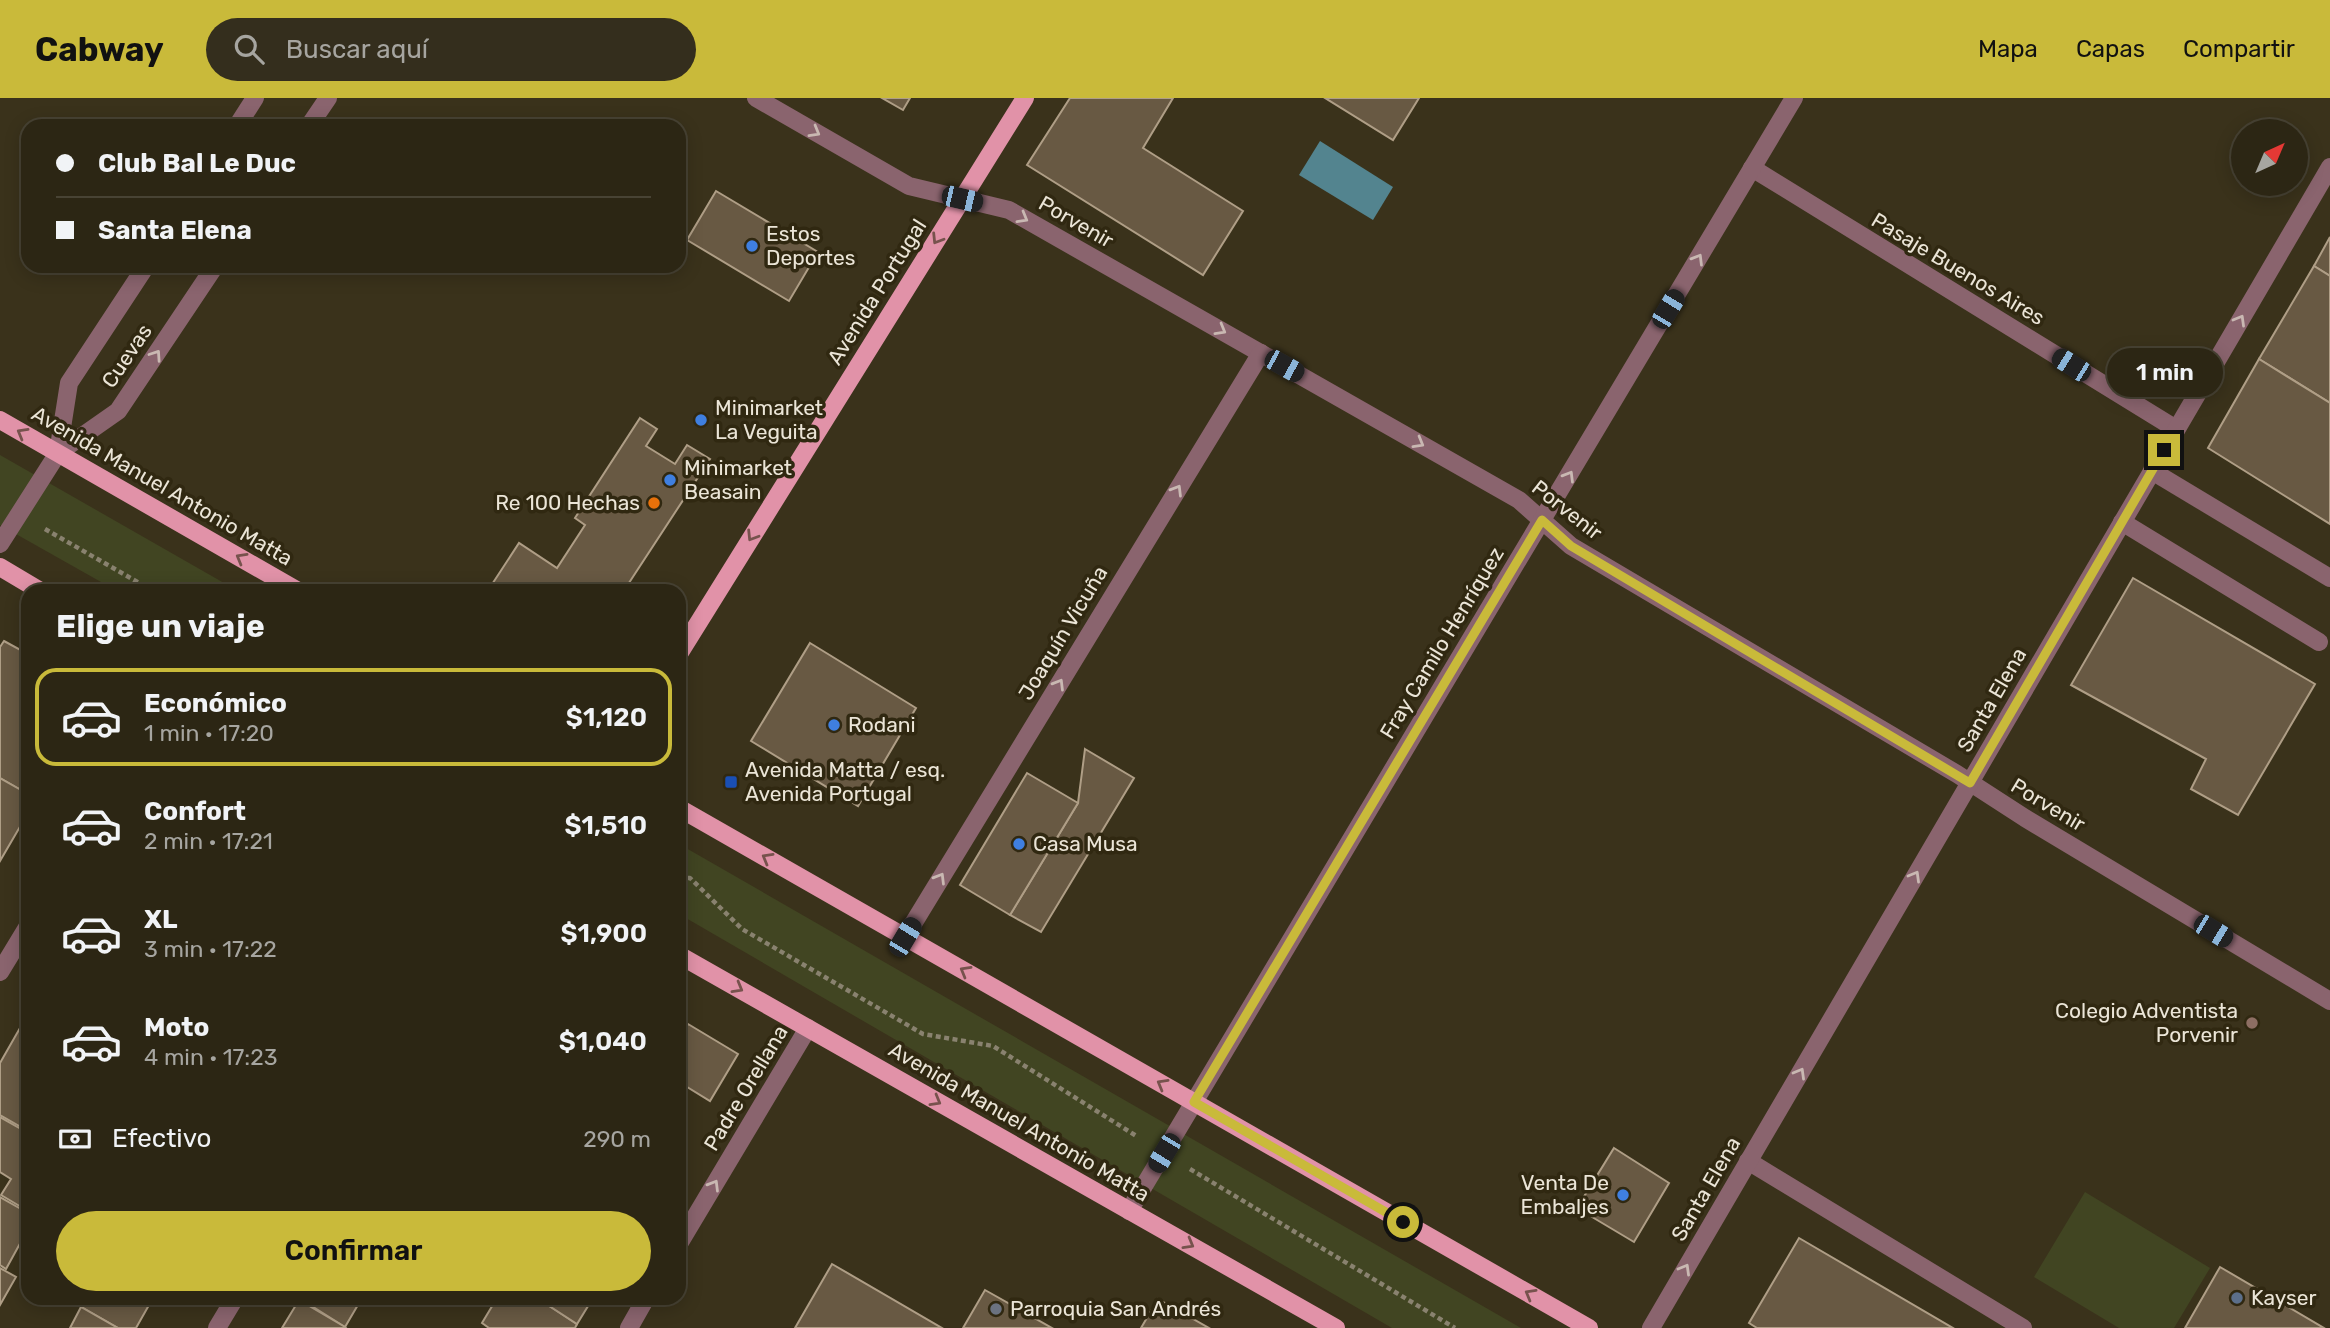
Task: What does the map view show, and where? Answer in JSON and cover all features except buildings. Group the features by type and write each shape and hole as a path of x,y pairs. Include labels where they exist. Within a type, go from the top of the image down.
{"main road":[{"name":"Avenida Portugal","path":"686,643 1025,98"},
{"name":"Avenida Manuel Antonio Matta","path":"0,420 286,584"},
{"path":"0,567 29,584"},
{"path":"686,812 1589,1328"},
{"name":"Avenida Manuel Antonio Matta","path":"686,959 1336,1328"}],"street":[{"path":"242,119 255,98"},
{"path":"314,119 328,98"},
{"name":"Porvenir","path":"756,98 909,186 1009,210 1519,500 1571,546 2330,1001"},
{"name":"Fray Camilo Henríquez","path":"1129,1211 1794,98"},
{"name":"Santa Elena","path":"1651,1328 2330,167"},
{"name":"Pasaje Buenos Aires","path":"1752,168 2176,429"},
{"name":"Cuevas","path":"58,453 69,383 141,273"},
{"name":"Cuevas","path":"0,544 58,453 118,411 210,273"},
{"name":"Joaquín Vicuña","path":"905,937 1261,353"},
{"path":"2152,471 2330,578"},
{"path":"2122,522 2319,642"},
{"path":"0,972 21,938"},
{"name":"Padre Orellana","path":"686,1232 808,1028"},
{"path":"1748,1161 2023,1328"},
{"path":"217,1328 230,1305"},
{"path":"629,1328 642,1305"}],"path":[{"path":"18,515 141,584"},
{"path":"686,878 690,878 742,929 923,1034 993,1046 1164,1153 1455,1328"}],"green space":[{"path":"0,455 226,584 105,584 0,525"},
{"path":"686,848 1521,1328 1392,1328 686,918"},
{"path":"2085,1192 2210,1268 2174,1328 2119,1328 2034,1277"}],"water":[{"path":"1320,141 1393,187 1373,220 1299,175"}],"place":[{"name":"Estos Deportes","path":"752,246"},
{"name":"Minimarket La Veguita","path":"701,420"},
{"name":"Minimarket Beasain","path":"670,480"},
{"name":"Re 100 Hechas","path":"654,503"},
{"name":"Rodani","path":"834,725"},
{"name":"Avenida Matta / esq. Avenida Portugal","path":"731,782"},
{"name":"Casa Musa","path":"1019,844"},
{"name":"Colegio Adventista Porvenir","path":"2252,1023"},
{"name":"Venta De Embaljes","path":"1623,1195"},
{"name":"Kayser","path":"2237,1298"},
{"name":"Parroquia San Andrés","path":"996,1309"}],"route":[{"path":"1403,1222 1194,1102 1542,520 1571,546 1970,783 2164,450"}]}
